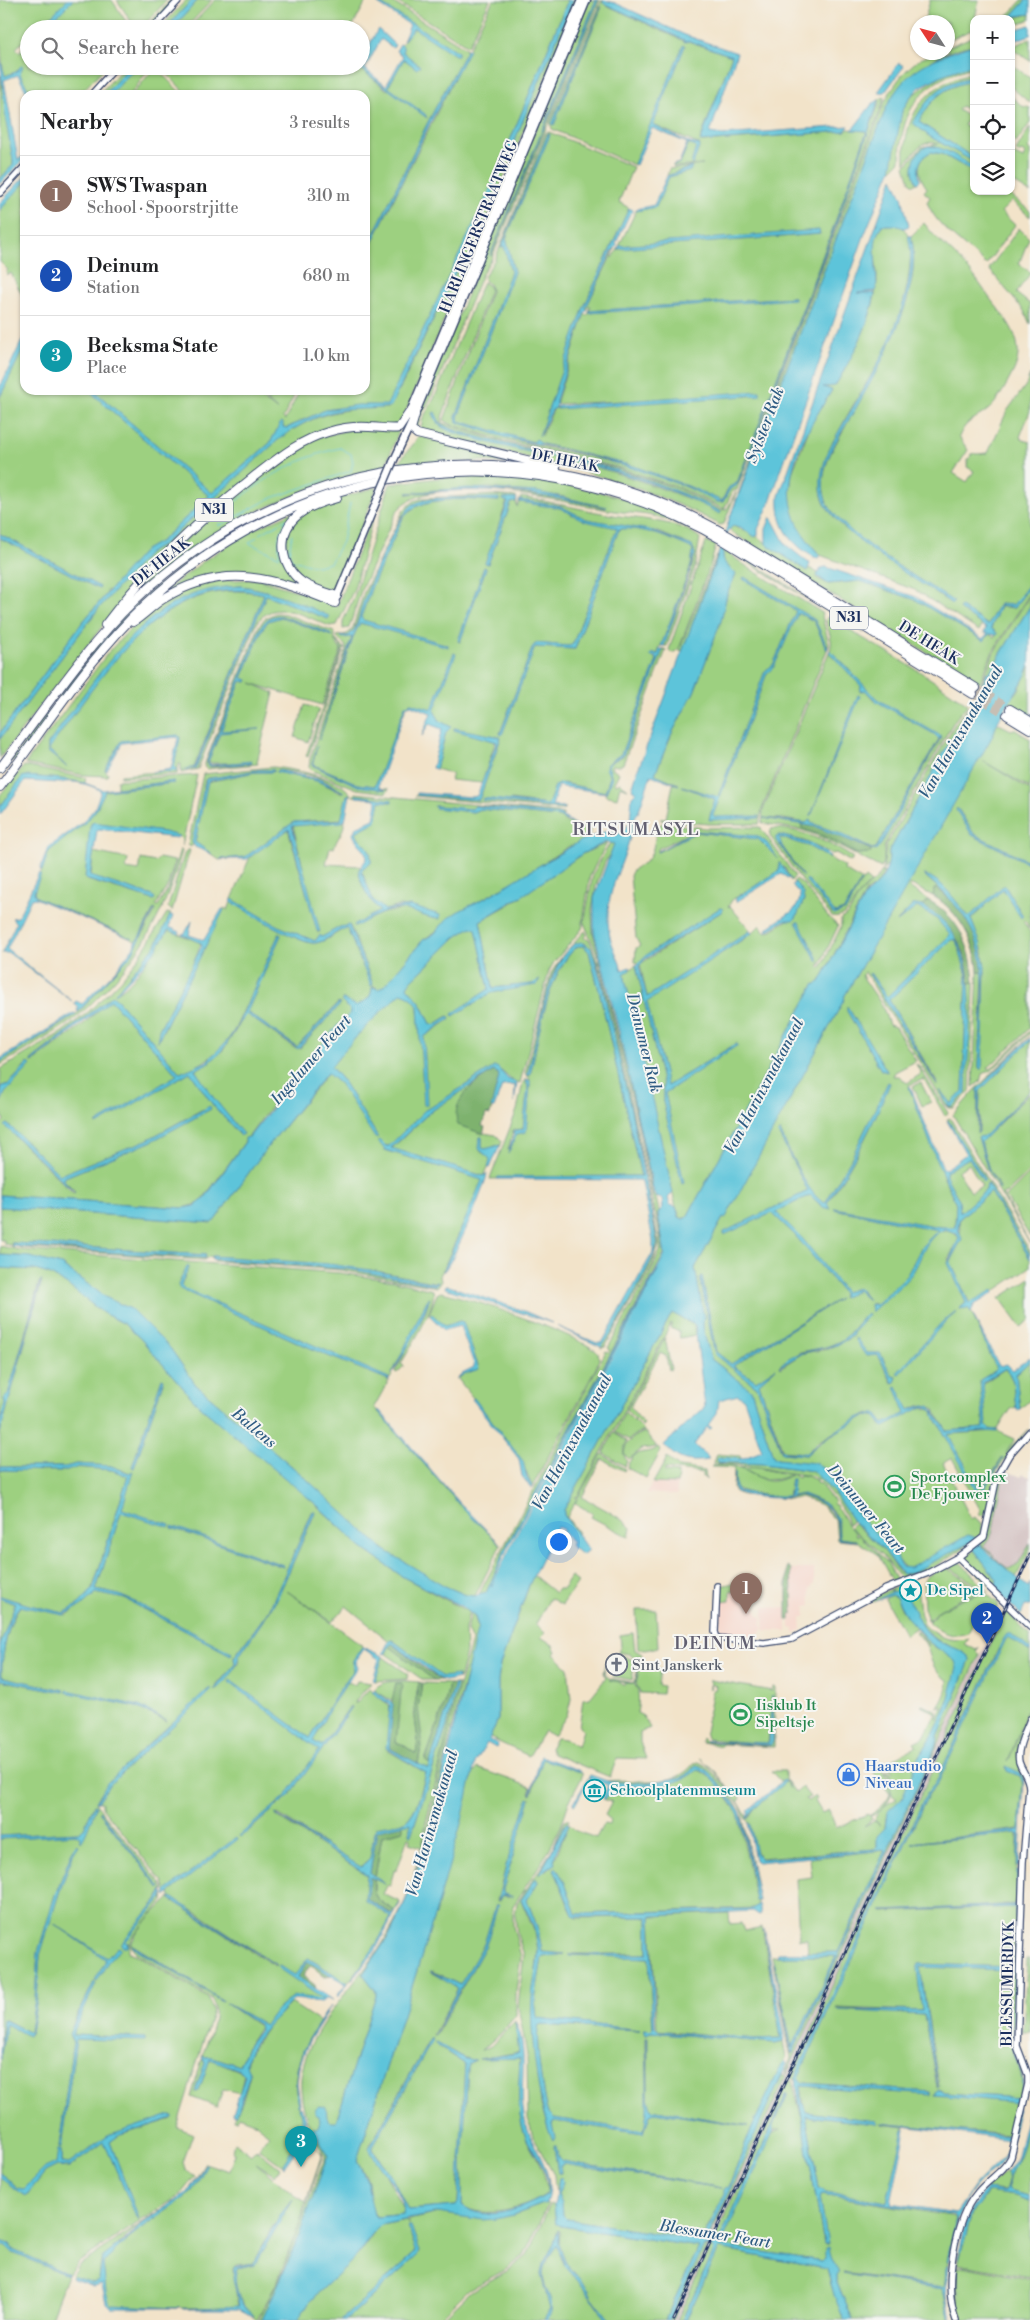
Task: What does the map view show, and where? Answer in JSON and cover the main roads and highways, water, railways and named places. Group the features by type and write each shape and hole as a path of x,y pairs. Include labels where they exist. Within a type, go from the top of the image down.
{"highway":[{"name":"N31","path":"412,414 412,432 417,434 470,448 544,463 591,478"},
{"name":"N31","path":"0,768 80,662 112,616 161,561 219,506 278,458 304,441 338,429 357,426 400,428 412,414"},
{"name":"DE HEAK","path":"80,662 132,603 163,575 243,522 277,505 350,480 404,468 484,464 536,468 591,478 660,501 719,534 974,691"},
{"name":"N31","path":"336,600 309,587 296,578 287,565 283,540 287,529 297,516 323,502 373,487 481,472"},
{"name":"DE HEAK","path":"120,630 141,608 177,576 215,549 260,523 312,500 364,484 406,476 481,472 552,478 615,492 664,510 719,534"},
{"name":"N31","path":"0,787 94,661 120,630 177,591 202,581 226,577 251,577 272,580 336,600"},
{"path":"1030,721 1008,712 1030,729"}],"main road":[{"name":"HARLINGERSTRAATWEG","path":"336,600 580,0"},
{"name":"HARLINGERSTRAATWEG","path":"412,414 587,0"}],"water":[{"path":"67,0 73,0 53,20 48,20"},
{"path":"192,0 198,0 180,20 173,20"},
{"path":"568,0 573,0 490,200 391,406 342,410 321,415 278,440 165,543 148,554 99,608 0,739 0,733 81,624 127,570 145,550 161,541 209,496 94,395 99,395 212,493 270,443 281,422 283,427 287,428 325,410 357,405 387,405 488,194"},
{"path":"596,0 598,0 490,256"},
{"path":"604,0 615,3 685,35 737,53 710,133 722,135 849,126 845,131 700,142 732,56 689,41 684,42 684,40 603,3"},
{"path":"1026,0 1030,0 1030,14 1013,15"},
{"path":"378,2 458,52 458,55 455,55 414,28 403,41 410,25 378,4"},
{"path":"601,7 554,125 552,124"},
{"path":"1030,25 1030,35 1015,41 1015,30"},
{"path":"378,29 395,45 393,48 381,39 370,60 370,44"},
{"path":"400,44 403,46 403,52 420,66 417,69 404,59 388,87 425,114 427,118 369,75 370,73 386,86 403,56 396,51"},
{"path":"683,45 685,46 653,125 689,143 700,145 693,164 691,164 696,147 688,144 680,163 673,165 679,163 687,143 652,128 636,165 634,164"},
{"path":"970,46 970,65 942,75 920,87 911,96 902,111 891,170 864,236 768,507 758,529 758,535 755,537 740,527 733,526 725,537 723,547 724,561 736,574 727,594 721,621 694,692 672,733 655,774 679,785 651,775 638,813 634,818 629,841 613,888 608,911 608,923 610,937 622,970 630,967 630,970 624,974 673,1193 668,1198 670,1205 676,1207 679,1217 683,1219 687,1217 814,985 820,982 866,894 884,876 888,865 889,852 962,719 977,697 987,672 989,673 1030,606 1029,667 1021,684 1001,716 993,735 844,997 725,1219 723,1218 695,1268 704,1318 704,1332 711,1359 751,1390 773,1456 777,1459 815,1463 824,1469 859,1516 895,1553 902,1567 910,1568 968,1535 974,1537 990,1555 1028,1587 1030,1583 1030,1606 1025,1606 1021,1615 994,1589 997,1580 969,1543 912,1573 902,1574 883,1549 853,1521 834,1493 813,1471 762,1464 718,1462 717,1459 719,1457 742,1459 762,1451 744,1399 738,1395 719,1400 717,1413 708,1425 712,1428 707,1427 694,1445 708,1457 708,1460 689,1461 674,1454 664,1445 705,1407 695,1325 672,1313 564,1510 564,1515 588,1550 582,1555 570,1545 572,1542 563,1532 563,1529 557,1527 529,1585 500,1665 498,1719 489,1740 498,1744 496,1748 487,1743 475,1763 462,1820 439,1901 357,2160 368,2183 374,2215 377,2217 403,2214 401,2198 369,2148 431,2038 432,2041 373,2146 373,2150 389,2172 408,2210 456,2206 458,2203 465,2064 435,2044 435,2042 465,2059 475,2060 469,2063 468,2067 462,2162 462,2205 471,2211 493,2214 516,2209 546,2195 548,2187 545,2172 528,2142 520,2116 520,2058 479,2059 519,2053 515,2022 520,2033 522,2045 522,2095 525,2120 549,2181 546,2203 514,2215 495,2219 483,2220 438,2213 381,2225 371,2235 357,2256 309,2302 298,2320 262,2320 294,2249 328,2155 313,2131 313,2127 318,2127 320,2121 319,2116 315,2114 315,2109 319,2106 326,2107 329,2122 336,2122 376,1995 376,1991 363,1974 391,1933 412,1886 427,1842 478,1626 475,1617 463,1607 403,1577 361,1547 318,1506 199,1406 140,1338 123,1323 103,1313 66,1284 49,1274 35,1270 0,1268 0,1255 30,1257 61,1265 107,1298 131,1309 170,1348 196,1385 302,1475 383,1549 445,1586 466,1595 475,1596 486,1593 508,1543 665,1255 658,1213 663,1207 662,1199 656,1197 654,1193 620,1035 594,932 594,898 614,844 606,842 582,854 528,892 480,921 493,988 532,984 540,980 536,985 491,993 453,1016 452,1014 489,989 476,929 471,927 456,937 408,984 407,987 420,1002 431,1024 434,1025 449,1016 450,1018 424,1037 427,1105 424,1105 418,1007 416,1002 409,996 401,993 364,1028 339,1057 331,1067 343,1081 378,1137 375,1138 341,1085 327,1073 265,1150 213,1223 0,1207 0,1195 184,1208 195,1206 204,1199 245,1142 245,1138 249,1137 336,1027 350,1014 350,1010 341,1001 343,999 356,1006 365,1001 371,994 372,987 379,989 385,985 423,940 434,934 447,919 457,912 487,897 582,840 607,831 622,834 630,822 632,796 636,792 632,789 637,772 716,561 729,520 886,108 904,81 918,68 934,60 955,60 955,51","holes":["658,1270 515,1537 491,1587 508,1548"]},
{"path":"467,49 469,50 431,121 370,247 370,242 429,120"},
{"path":"0,59 5,76 16,72 20,67 20,75 28,90 26,90 18,75 4,80 20,163 0,184 0,179 13,165 6,122"},
{"path":"899,63 904,66 885,92 879,93 878,92"},
{"path":"122,75 129,75 115,90 108,90"},
{"path":"970,78 970,82 955,86 941,94 929,106 919,122 970,155 970,160 929,136 913,123 937,91 944,86"},
{"path":"879,100 832,235 738,483 730,489 723,502 717,502 687,487 632,468 586,455 633,466 688,486 722,501 729,487 737,483 831,235 867,131 852,130 872,104"},
{"path":"548,134 550,135 506,238 514,272 458,417 459,421 533,442 537,439 542,444 564,449 504,437 457,422 456,417 511,272 504,246 501,248"},
{"path":"928,146 940,148 970,165 970,170 942,154 931,152 923,157 921,161 919,168 920,181 917,183 913,167 916,157"},
{"path":"692,167 690,171 669,177 656,207 636,211 636,209 654,205 667,176"},
{"path":"893,178 902,197 909,226 904,228 895,225 881,225 875,248 876,291 857,293 875,293 869,318 854,353 835,386 823,387 832,390 798,452 792,472 790,493 794,513 803,534 820,555 816,558 799,547 787,533 780,516 779,496"},
{"path":"20,181 20,188 0,210 0,203"},
{"path":"629,208 633,211 629,215 616,243 617,246 612,251 586,308 587,310 556,400 556,408 552,410 539,436 584,307"},
{"path":"819,230 820,234 618,249 619,246"},
{"path":"908,236 911,236 913,257 906,303 898,326 877,371 831,452 825,467 823,488 830,508 840,521 870,546 954,602 952,604 886,561 853,536 829,510 821,489 822,472 828,452 874,371 904,302 911,257"},
{"path":"794,297 794,299 589,313 589,311"},
{"path":"20,345 20,355 0,397 0,387"},
{"path":"760,391 760,395 557,409 558,406"},
{"path":"435,412 440,423 456,431 613,469 668,488 721,512 720,514 667,489 630,476 592,465 498,445 454,432 438,424 433,413"},
{"path":"468,488 537,492 607,507 520,492 468,490 407,493"},
{"path":"439,498 499,498 499,501 461,499 433,501 411,510 403,518 372,586 361,617 363,620 448,645 448,647 360,623 354,635 319,740 352,637 342,638 340,636 348,636 356,627 365,596 400,520 414,504 426,500"},
{"path":"503,498 517,499 516,502 511,503 488,564 485,563 508,502 503,500"},
{"path":"520,500 560,506 586,519 649,530 692,546 695,554 691,566 693,551 691,548 647,531 619,529 575,649 535,647 502,735 500,734 533,646 537,643 568,646 573,644 617,528 585,521 560,508 519,502"},
{"path":"771,517 786,545 810,564 807,571 766,544 766,529"},
{"path":"0,534 100,587 99,589 0,538"},
{"path":"484,567 486,568 460,642 458,641"},
{"path":"691,567 664,646 661,646"},
{"path":"826,567 916,597 983,639 988,633 984,633 986,628 959,609 961,607 988,625 999,604 1013,605 1030,583 1030,586 1014,608 1000,606 991,628 997,635 989,634 984,641 916,600 860,581 828,584 817,576 821,568"},
{"path":"744,577 815,620 828,648 827,650 814,621 798,613 774,667 767,673 713,815 715,817 759,816 759,818 709,820 715,799 682,786 718,797 765,671 773,665 796,611 743,579"},
{"path":"240,586 286,598 329,616 329,618 266,595 196,768 181,770 195,767 264,594 228,591 195,598 166,613 139,635 114,661 51,746 49,750 67,767 48,752 48,744 94,681 129,639 149,621 170,606 192,595 204,591"},
{"path":"274,616 281,616 329,633 332,636 281,617 268,621 262,630 242,678 248,680 247,682 241,681 221,731 260,729 220,733 208,763 211,765 252,761 252,763 209,766 207,761 260,629 268,619"},
{"path":"660,649 663,649 623,755 608,766 612,778 606,793 558,786 552,806 563,807 564,809 482,800 483,798 548,805 555,786 560,783 605,792 610,777 606,768 607,764 621,754 657,660 656,657 650,656 651,654 658,654"},
{"path":"830,650 877,699 941,736 876,851 816,827 763,818 806,823 810,820 811,823 841,834 872,849 876,848 939,739 934,734 876,701 865,690 860,692 861,686 829,652"},
{"path":"454,653 456,654 434,711 440,721 451,727 446,732 436,769 432,768 442,729 429,724 422,736 431,713 411,705 406,707 379,784 379,787 386,790 358,786 312,765 317,746 314,765 358,784 375,786 405,706 411,703 432,709"},
{"path":"858,695 860,696 811,816 811,815"},
{"path":"454,728 501,737 479,800 417,795 417,793 477,796 497,742 454,730"},
{"path":"178,735 180,738 174,767 178,771 152,772 171,769 177,737 122,743 107,770 105,770 121,741"},
{"path":"258,770 274,770 273,772 255,772 208,781 195,842 212,854 195,847 192,842 206,779"},
{"path":"277,770 321,780 344,792 317,781 276,772"},
{"path":"26,776 85,783 103,790 174,781 174,783 105,791 96,810 86,822 49,851 42,871 40,870 48,848 83,822 95,808 101,791 76,782 25,781 0,815 0,807 22,777"},
{"path":"347,795 350,795 345,820 342,822 292,826 320,932 317,931 289,829 247,859 220,859 245,857 294,822 341,820"},
{"path":"356,795 392,800 392,802 380,801 376,821 356,832 371,856 371,863 363,868 362,872 373,900 385,910 410,906 440,915 440,919 403,909 396,909 381,913 355,927 354,925 380,911 369,897 361,882 359,870 367,858 353,834 356,827 374,819 377,801 375,799 356,797"},
{"path":"434,806 472,809 475,806 560,815 577,826 559,817 480,809 473,812 435,808"},
{"path":"957,808 974,834 1030,862 1030,864 972,835 956,810"},
{"path":"93,822 164,832 179,836 177,838 97,830 90,876 153,896 154,900 85,879 90,826"},
{"path":"694,831 758,836 767,843 778,859 758,839 696,832 657,852"},
{"path":"780,835 811,844 830,856 829,858 808,846 779,837 782,846 803,877 776,840 776,837"},
{"path":"779,862 791,880 781,874 736,902 736,898 779,871"},
{"path":"39,873 41,874 34,892 36,897 132,939 35,898 31,899 7,949 72,1001 9,953 2,953 16,923 12,918 18,917"},
{"path":"924,875 931,877 943,886 969,917 1004,885 1023,916 1021,918 1003,889 971,919 980,942 985,966 982,1070 979,1068 979,1063 983,982 981,960 975,939 965,918 948,897"},
{"path":"807,879 835,913 844,910 861,881 846,910 834,915 806,881"},
{"path":"795,882 803,893 804,900 796,918 785,920 765,932 796,907 800,894 792,885"},
{"path":"232,899 278,926 315,941 320,935 322,937 340,927 349,925 373,985 371,986 347,928 319,942 308,942 298,939 261,919 231,902"},
{"path":"913,905 920,906 937,916 952,932 956,940 951,940 889,1000 938,1086 869,974 887,997 950,935 936,918 917,907 897,922"},
{"path":"720,908 724,909 645,959 639,966 647,997 750,931 752,933 647,1002 667,1086 736,1044 738,1045 665,1093 684,1183 682,1184 663,1101 663,1085 636,965 645,956"},
{"path":"155,909 132,954 78,1012 79,1007 74,1003 76,1001 82,1004 116,970 133,948 134,943"},
{"path":"222,909 224,910 157,1042 159,1030 202,946 201,943 182,934 185,933 192,921 189,935 204,940"},
{"path":"170,915 173,916 169,927 180,932 179,934 168,930 156,950 116,994 156,945"},
{"path":"796,922 799,922 819,961 817,961"},
{"path":"279,934 281,935 247,1012 297,1047 339,1003 340,1005 298,1049 246,1014 220,1052 206,1064 195,1070 213,1097 243,1134 241,1136 213,1105 190,1072 97,1125 97,1123 177,1075 111,1000 31,1061 113,995 180,1073 206,1062 228,1040 237,1026"},
{"path":"956,940 962,952 968,974 970,998 966,1093 952,1107 948,1106 940,1090 951,1104 963,1091 967,975"},
{"path":"581,942 591,948 601,980 631,1110 657,1243 650,1263 632,1297 614,1330 601,1347 557,1326 597,1343 602,1343 653,1252 653,1241 642,1182 639,1180 497,1179 498,1177 641,1176 600,994 589,952 584,946 578,946 567,957 559,971 546,1005 530,1075 527,1075 552,979 560,961 570,948"},
{"path":"847,1006 887,1072 881,1070 847,1011"},
{"path":"74,1013 76,1014 0,1062 0,1059"},
{"path":"1030,1038 1030,1041 980,1091 978,1133 978,1089"},
{"path":"29,1063 31,1065 5,1093 0,1105 2,1086 9,1084"},
{"path":"494,1067 497,1067 508,1079 517,1083 514,1103 515,1085 502,1086 494,1108 491,1108 499,1077 498,1073 493,1071 430,1112 391,1148 483,1176 487,1174 468,1225 443,1272 482,1180 385,1150 378,1141 380,1140 386,1146 389,1146 425,1110"},
{"path":"526,1080 530,1080 530,1085 526,1132 517,1134 508,1154 514,1134 513,1131 523,1129 528,1087"},
{"path":"888,1082 890,1083 869,1129 827,1203 831,1209 823,1207 810,1195 776,1212 802,1238 845,1292 858,1288 869,1301 857,1290 843,1298 843,1293 795,1235 772,1213 724,1235 724,1232 808,1191 778,1133 780,1131 812,1192 825,1203 851,1159"},
{"path":"910,1086 943,1168 946,1169 966,1154 948,1120 985,1180 983,1181 969,1158 946,1171 946,1176 959,1200 960,1213 986,1190 987,1183 1030,1255 1030,1259 990,1192 959,1219 958,1228 962,1239 950,1261 969,1303 993,1290 994,1293 974,1305 971,1312 968,1308 959,1309 966,1303 948,1263 959,1238 956,1233 945,1229 928,1243 911,1275 871,1312 870,1304 876,1305 907,1275 922,1246 938,1230 834,1209 940,1227 955,1227 956,1203 938,1164"},
{"path":"1030,1091 981,1142 989,1170 1000,1190 988,1170 978,1137 984,1136"},
{"path":"210,1106 211,1109 150,1142 65,1177 64,1180 75,1193 5,1126 7,1124 14,1130 60,1175 147,1140"},
{"path":"480,1137 482,1137 482,1147 485,1149 500,1145 490,1168 488,1168 490,1159 479,1149"},
{"path":"12,1243 206,1255 205,1258 12,1246"},
{"path":"212,1256 329,1264 435,1283 437,1281 438,1283 435,1285 349,1269 212,1259"},
{"path":"187,1266 189,1267 181,1285 183,1288 389,1378 389,1380 326,1355 180,1289 178,1285"},
{"path":"702,1276 716,1352 731,1364 839,1299 733,1366 756,1381 776,1368 759,1383 781,1449 785,1452 806,1453 820,1443 806,1455 782,1453 757,1387 715,1355 700,1277"},
{"path":"41,1280 0,1434 4,1399 8,1394"},
{"path":"446,1285 524,1311 552,1323 445,1288"},
{"path":"430,1297 417,1330 392,1374 428,1298"},
{"path":"956,1311 899,1374 897,1373 941,1323"},
{"path":"867,1313 868,1315 853,1332 853,1335 837,1345 803,1353 779,1367 792,1356 799,1353 839,1342 850,1333"},
{"path":"432,1314 445,1326 460,1321 463,1322 479,1369 456,1379 462,1373 474,1367 460,1326 444,1330 430,1316"},
{"path":"973,1315 999,1366 1007,1364 1013,1370 1030,1357 1030,1361 1016,1374 1020,1409 1017,1410 1016,1407 1013,1381 1007,1369 983,1382 986,1426 989,1429 997,1430 997,1432 948,1434 980,1492 1004,1457 979,1496 931,1410 927,1407 922,1407 884,1427 875,1416 867,1415 827,1437 850,1422 869,1414 876,1414 884,1424 906,1413 895,1387 897,1386 909,1410 924,1405 930,1406 947,1431 984,1428 980,1380 995,1371 996,1368"},
{"path":"856,1338 867,1353 880,1353 892,1376 897,1377 895,1382 893,1383 878,1355 866,1356 855,1340"},
{"path":"162,1378 164,1379 134,1468 132,1467"},
{"path":"474,1398 523,1461 527,1478 532,1486 531,1488 522,1476 519,1459 472,1399"},
{"path":"379,1410 459,1502 500,1544 466,1512"},
{"path":"76,1464 111,1466 129,1473 133,1471 122,1509 170,1525 169,1527 121,1512 96,1590 119,1595 137,1603 232,1653 231,1655 125,1599 96,1593 81,1606 64,1615 20,1606 12,1619 4,1651 2,1677 64,1690 64,1692 0,1680 0,1646 15,1604 0,1598 0,1596 64,1613 79,1604 93,1589 128,1476 112,1470 78,1467 67,1471 0,1470 0,1467 65,1467"},
{"path":"735,1472 736,1488 738,1491 766,1496 789,1496 791,1479 793,1479 792,1496 803,1494 824,1503 838,1518 839,1538 857,1541 838,1539 837,1521 834,1514 826,1506 810,1498 800,1495 777,1498 759,1497 736,1492 734,1488"},
{"path":"313,1511 315,1512 276,1601 239,1656 230,1676 214,1690 235,1664 234,1658 269,1610"},
{"path":"172,1526 283,1565 284,1567 172,1528"},
{"path":"903,1590 928,1634 934,1639 965,1653 970,1661 938,1737 937,1744 792,2054 774,1961 792,2048 836,1956 777,1956 778,1953 838,1952 885,1850 758,1862 755,1860 748,1823 750,1824 756,1853 761,1859 875,1849 877,1847 877,1836 885,1828 887,1812 902,1798 918,1759 934,1733 946,1708 957,1668 955,1661 929,1642 906,1616 896,1597 891,1595 875,1601 891,1592"},
{"path":"1006,1634 1011,1634 1030,1649 1030,1652 1009,1637 1006,1639 938,1783 929,1793 917,1818 798,2078 803,2083 931,2092 931,2095 801,2086 802,2101 806,2112 877,2121 877,2124 806,2116 819,2188 826,2192 887,2202 904,2130 906,2130 891,2203 956,2213 977,2183 1004,2157 1009,2143 1011,2144 1005,2158 977,2186 965,2203 955,2231 949,2261 947,2261 956,2218 954,2215 822,2194 820,2197 828,2244 824,2244 795,2077 927,1792 935,1784"},
{"path":"392,1640 443,1677 457,1675 458,1678 445,1681 439,1678 393,1644 391,1644 385,1654 383,1653 389,1641"},
{"path":"362,1647 383,1656 375,1681 373,1680 379,1659 364,1649 355,1662 356,1670 331,1706 313,1741 322,1746 352,1707 290,1795 241,1837 240,1835 285,1797 319,1750 229,1682 230,1680 310,1738 337,1693 353,1671 353,1660"},
{"path":"455,1684 457,1685 447,1726 411,1835 409,1834 411,1823 377,1830 370,1873 385,1884 370,1877 367,1899 392,1915 400,1903 375,1951 351,1981 377,1943 391,1917 365,1900 367,1875 275,1814 361,1867 370,1858 376,1827 405,1822 413,1812 419,1800 426,1773 386,1748 390,1705 372,1692 374,1690 393,1704 389,1748 428,1769"},
{"path":"210,1688 210,1691 200,1701 109,1785 98,1802 96,1802 107,1783"},
{"path":"67,1690 139,1706 167,1721 136,1707 66,1692"},
{"path":"772,1695 773,1741 771,1745 705,1741 769,1743"},
{"path":"541,1756 582,1773 543,1759 530,1795"},
{"path":"696,1765 703,1767 715,1778 740,1811 759,1901 756,1901 737,1812 728,1797 702,1771 697,1769 689,1776 680,1780 659,1785 615,1786 605,1799 603,1798 608,1785 589,1778 575,1805 573,1804 590,1775 610,1782 645,1783 679,1778 687,1775"},
{"path":"1006,1766 1020,1773 1024,1780 1019,1867 1017,1867 1019,1835 1017,1833 912,1843 1019,1830 1023,1783 1020,1776 1007,1771"},
{"path":"783,1780 785,1782 754,1809 747,1819 749,1810"},
{"path":"528,1798 530,1799 503,1889 503,1893 513,1897 502,1895 498,1901 506,1866"},
{"path":"94,1805 96,1806 81,1842 80,1837 76,1834 0,1839 0,1836 79,1832 84,1828"},
{"path":"100,1811 161,1888 160,1889 100,1813"},
{"path":"566,1823 569,1824 555,1855 555,1864 547,1868 539,1876"},
{"path":"237,1837 238,1839 171,1891 166,1897 166,1891"},
{"path":"77,1844 79,1845 73,1854 59,1893 40,1955 37,1999 31,2032 28,2036 6,2024 0,2059 3,2019 28,2032 30,2031 35,1999 38,1952 55,1895"},
{"path":"556,1867 565,1883 576,1914 752,1909 759,1904 761,1914 759,1915 753,1911 651,1916 655,2027 659,2031 755,2039 781,2038 764,1929 784,2033 783,2041 775,2043 651,2032 646,2034 644,2029 651,2030 653,2028 649,1958 568,1955 648,1954 648,1917 574,1917 554,1869"},
{"path":"1017,1871 1019,1871 1017,1950 1015,1907 881,1911 1014,1905 1016,1903"},
{"path":"536,1878 538,1882 527,1900 538,1929 542,1952 565,1954 542,1957 535,2000 537,2018 640,2030 539,2025 540,2068 548,2113 553,2118 644,2131 647,2110 647,2037 648,2099 651,2109 749,2126 654,2112 650,2114 644,2134 554,2121 552,2124 555,2138 553,2141 539,2092 532,2029 531,2011 538,1944 532,1924 521,1900"},
{"path":"163,1890 164,1895 126,1941 129,1946 123,1946 121,1944"},
{"path":"171,1897 276,1965 170,1899"},
{"path":"496,1905 498,1905 486,1945 434,2036 458,1989 430,1971 460,1985 484,1944"},
{"path":"53,1923 107,1958 119,1946 121,1948 108,1962 97,1981 95,1980 105,1959"},
{"path":"132,1945 222,2000 222,2001 134,1948"},
{"path":"1016,1954 1013,2044 1022,2074 1023,2086 1022,2094 1022,2075 1014,2057 1012,2044 1014,1970 920,1967 938,2087 924,2015 837,2010 922,2011 917,1969 919,1964 1012,1967 1015,1966"},
{"path":"308,1958 348,1983 339,1996 337,1996 346,1984 307,1961 298,1977 333,2000 327,1998 321,2002 294,1999 259,2037 248,2054 246,2064 250,2073 237,2115 233,2114 245,2075 240,2070 210,2059 199,2090 195,2091 205,2063 202,2057 213,2057 239,2066 246,2049 260,2030 259,2025 225,2003 265,2025 275,2011 294,1996 323,1999 278,1968 279,1966 295,1975"},
{"path":"94,1982 96,1983 72,2035 145,2038 145,2041 76,2039 61,2147 59,2147 73,2042 69,2034"},
{"path":"331,2006 309,2041 299,2066 297,2083 300,2104 298,2105 296,2083 299,2063 302,2054 311,2035"},
{"path":"785,2061 787,2064 706,2242 718,2243 787,2093 774,2125 774,2130 721,2244 723,2246 822,2261 826,2257 826,2248 829,2247 831,2257 839,2273 837,2283 853,2320 844,2320 834,2295 827,2269 719,2249 686,2320 682,2320 714,2251 713,2248 704,2246 669,2320 665,2320 699,2247 561,2226 556,2223 554,2206 559,2178 562,2177 563,2182 558,2194 562,2203 563,2215 567,2219 702,2241 725,2193 725,2188 729,2187 752,2127"},
{"path":"938,2089 944,2093 1020,2099 1019,2103 935,2095"},
{"path":"299,2107 301,2107 310,2138 306,2136 284,2167 283,2164 304,2131"},
{"path":"1017,2107 1019,2108 1011,2140 880,2123 1008,2136 1011,2135"},
{"path":"1028,2111 1023,2141 1008,2182 1006,2173 1016,2159"},
{"path":"170,2115 173,2118 118,2136 110,2142 140,2221 135,2214 104,2142 70,2167 57,2166 45,2172 26,2196 0,2178 0,2173 18,2188 24,2189 45,2168 56,2163 58,2149 61,2149 61,2163 69,2164 108,2136"},
{"path":"554,2146 556,2146 558,2157 562,2161 722,2188 564,2164 560,2166 561,2173 558,2173"},
{"path":"205,2165 207,2165 191,2193 135,2233 103,2263 106,2291 110,2305 179,2308 111,2308 106,2303 102,2284 93,2286 71,2278 72,2276 93,2283 99,2281 102,2258 128,2238 141,2225 189,2191"},
{"path":"1008,2185 1009,2191 1030,2196 1030,2201 1016,2196 987,2192 972,2213 959,2260 963,2231 970,2212 980,2196 987,2189 1004,2192"},
{"path":"293,2199 255,2264 237,2268 236,2286 239,2297 243,2305 254,2317 239,2309 182,2309 239,2306 233,2278 234,2267 253,2263 281,2214"},
{"path":"408,2226 411,2226 420,2251 418,2255 346,2320 341,2320 415,2253 416,2250"},
{"path":"558,2230 559,2244 566,2263 588,2289 610,2320 607,2320 585,2289 565,2266 557,2245 543,2270 551,2303 550,2314 547,2320 544,2320 550,2309 541,2274 543,2264 554,2244"},
{"path":"0,2241 9,2244 13,2250 68,2274 13,2253 6,2246 0,2244"},
{"path":"946,2265 948,2265 946,2296 952,2320 950,2320 943,2289 843,2274 943,2287 945,2285"}],"waterway":[{"path":"340,448 351,454 353,462 351,471 269,499 219,526 220,516 261,483 291,465 323,452 340,448"},
{"path":"292,535 289,552 292,560 317,566 330,563 342,542 350,503"},
{"path":"260,534 287,519 279,537 279,557"},
{"path":"257,537 249,543 278,556"}],"tunnel":[{"path":"976,688 1010,709"},
{"path":"973,694 1007,715"}],"railway":[{"path":"674,2320 1030,1555"}],"place":[{"name":"Sportcomplex De Fjouwer","path":"895,1486"},
{"name":"De Sipel","path":"911,1590"},
{"name":"SWS Twaspan","path":"746,1614"},
{"name":"Deinum","path":"987,1644"},
{"name":"Sint Janskerk","path":"616,1665"},
{"name":"Iisklub It Sipeltsje","path":"740,1714"},
{"name":"Haarstudio Niveau","path":"849,1775"},
{"name":"Schoolplatenmuseum","path":"594,1790"},
{"name":"Beeksma State","path":"301,2167"}],"district":[{"name":"RITSUMASYL","path":"636,829"},
{"name":"DEINUM","path":"715,1643"}],"water label":[{"name":"Sylster Rak","path":"765,425"},
{"name":"Van Harinxmakanaal","path":"961,732"},
{"name":"Deinumer Rak","path":"644,1043"},
{"name":"Ingelumer Feart","path":"311,1060"},
{"name":"Van Harinxmakanaal","path":"764,1086"},
{"name":"Ballens","path":"254,1428"},
{"name":"Van Harinxmakanaal","path":"572,1442"},
{"name":"Deinumer Feart","path":"866,1509"},
{"name":"Van Harinxmakanaal","path":"432,1823"},
{"name":"Blessumer Feart","path":"715,2234"}]}
